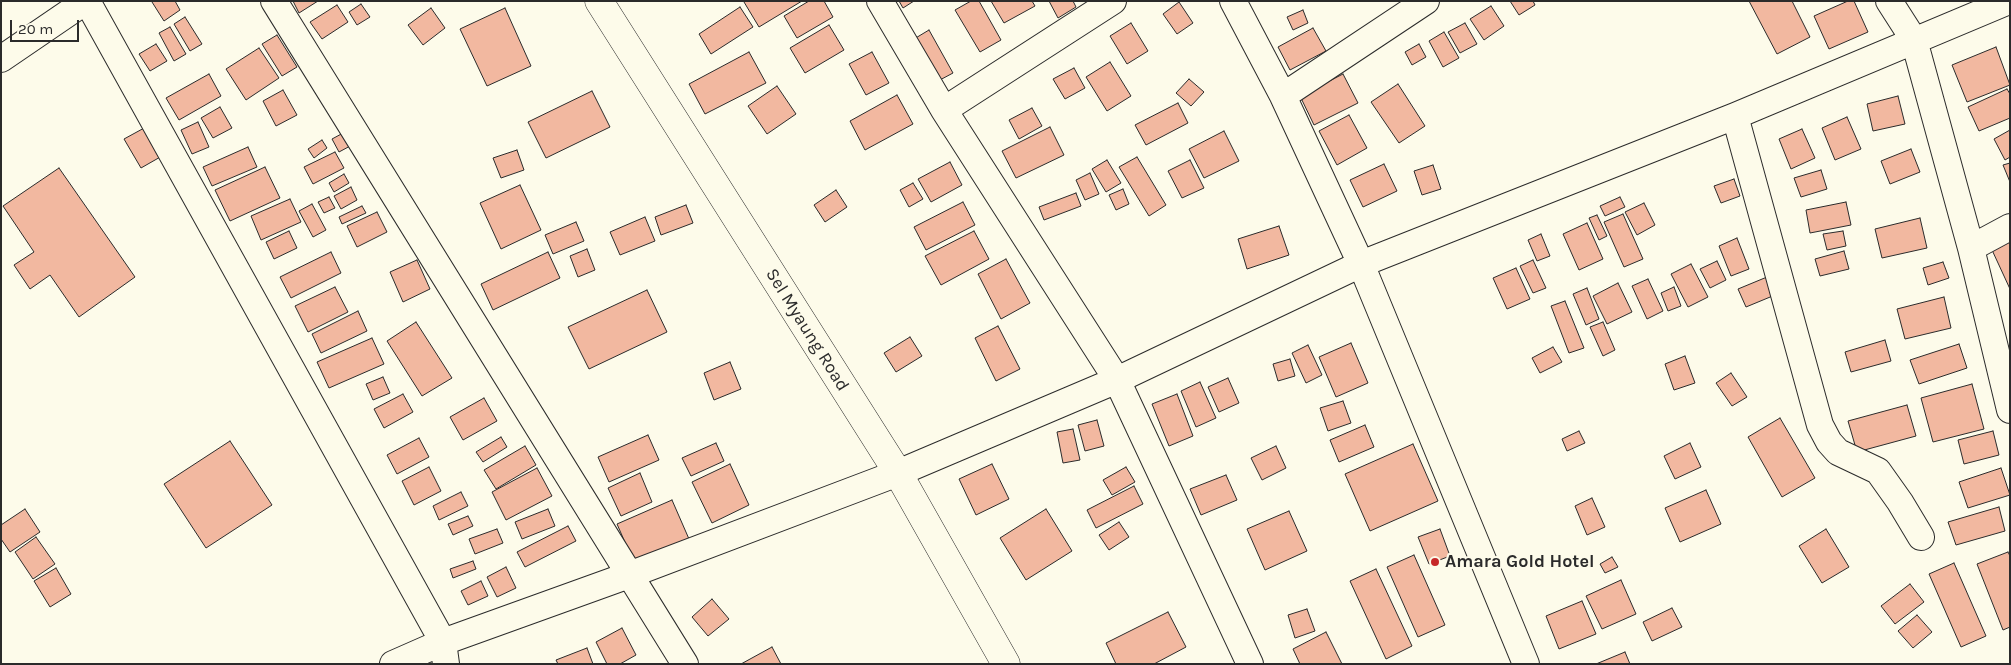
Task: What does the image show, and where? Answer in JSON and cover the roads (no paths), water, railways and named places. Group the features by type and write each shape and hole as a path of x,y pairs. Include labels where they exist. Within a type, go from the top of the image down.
{"main road":[{"name":"Sel Myaung Road","path":"600,1 898,473 1006,664"}],"street":[{"path":"1,59 86,1 444,653"},
{"path":"274,1 685,664"},
{"path":"880,1 944,110 1117,380 1250,664"},
{"path":"944,110 1113,1"},
{"path":"1233,1 1284,96 1361,264 1526,664"},
{"path":"1284,96 1426,1"},
{"path":"1889,1 1914,40 1971,248 2010,410"},
{"path":"393,664 444,653 629,575 898,473 1117,380 1361,264 1735,116 2009,1"},
{"path":"1735,116 1820,425 1838,452 1878,471 1900,502 1921,537"},
{"path":"1971,248 2010,227"}],"place":[{"name":"Amara Gold Hotel","path":"1435,562"}]}
